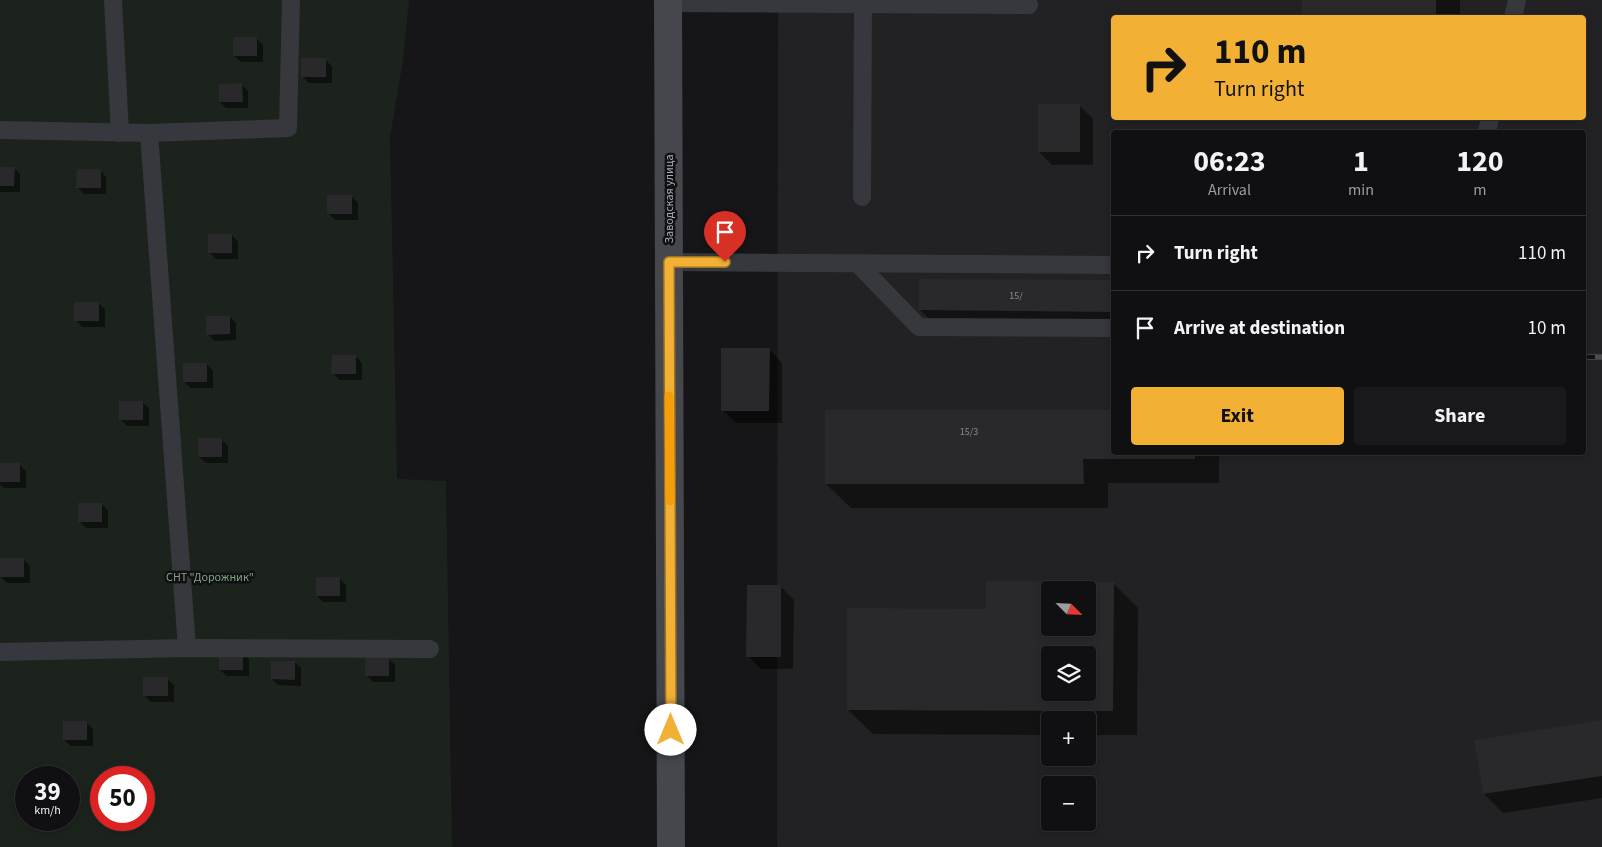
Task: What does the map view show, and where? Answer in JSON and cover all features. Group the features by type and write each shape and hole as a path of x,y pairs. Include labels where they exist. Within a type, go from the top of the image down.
{"main road":[{"name":"Заводская улица","path":"668,1 671,847"}],"lane":[{"path":"113,0 120,133"},
{"path":"0,130 149,133 288,128 291,0"},
{"path":"1514,15 1517,0"},
{"path":"668,1 1029,5"},
{"path":"862,197 863,2"},
{"path":"149,133 187,648"},
{"path":"669,262 1111,265"},
{"path":"857,263 919,326 1111,328"},
{"path":"0,652 187,648 430,649"}],"shaded area":[{"path":"778,0 1602,0 1602,847 777,847"}],"green space":[{"name":"СНТ \"Дорожник\"","path":"0,0 409,0 403,60 390,137 397,479 446,481 452,847 0,847"}],"building":[{"path":"1302,0 1436,0 1436,15 1302,15"},
{"path":"233,37 257,37 257,56 233,56"},
{"path":"301,58 326,58 326,77 301,77"},
{"path":"242,83 243,102 219,102 219,84"},
{"path":"1038,104 1080,104 1080,152 1038,152"},
{"path":"0,167 15,167 14,186 0,186"},
{"path":"77,169 101,169 101,188 76,188"},
{"path":"327,195 352,195 352,214 327,214"},
{"path":"208,234 232,234 232,253 208,253"},
{"path":"919,279 1111,280 1111,312 919,310"},
{"path":"74,302 99,302 99,321 74,321"},
{"path":"206,316 230,316 230,334 206,335"},
{"path":"721,348 770,348 769,411 721,411"},
{"path":"332,355 356,355 356,374 331,374"},
{"path":"183,363 207,363 207,382 183,382"},
{"path":"119,401 143,401 143,420 119,420"},
{"path":"825,410 1111,410 1111,455 1195,455 1195,459 1083,459 1084,484 825,484"},
{"path":"198,438 222,438 222,457 198,457"},
{"path":"0,463 20,463 20,482 0,482"},
{"path":"78,503 102,503 102,522 78,522"},
{"path":"0,558 24,558 24,577 0,577"},
{"path":"316,577 340,577 340,596 316,596"},
{"path":"986,581 1041,581 1041,636 1096,636 1096,582 1114,582 1113,711 847,710 847,608 986,609"},
{"path":"747,585 781,585 781,657 746,657"},
{"path":"243,651 243,670 219,670 219,652"},
{"path":"365,657 389,657 389,676 365,676"},
{"path":"271,661 295,661 295,680 271,679"},
{"path":"143,677 168,677 168,696 143,696"},
{"path":"1602,720 1602,776 1483,794 1474,740"},
{"path":"63,721 87,721 87,740 63,740"}],"railway":[{"path":"1586,357 1602,357"}],"slow traffic":[{"path":"669,396 670,501"}],"route":[{"path":"671,730 669,262 725,262"}]}
